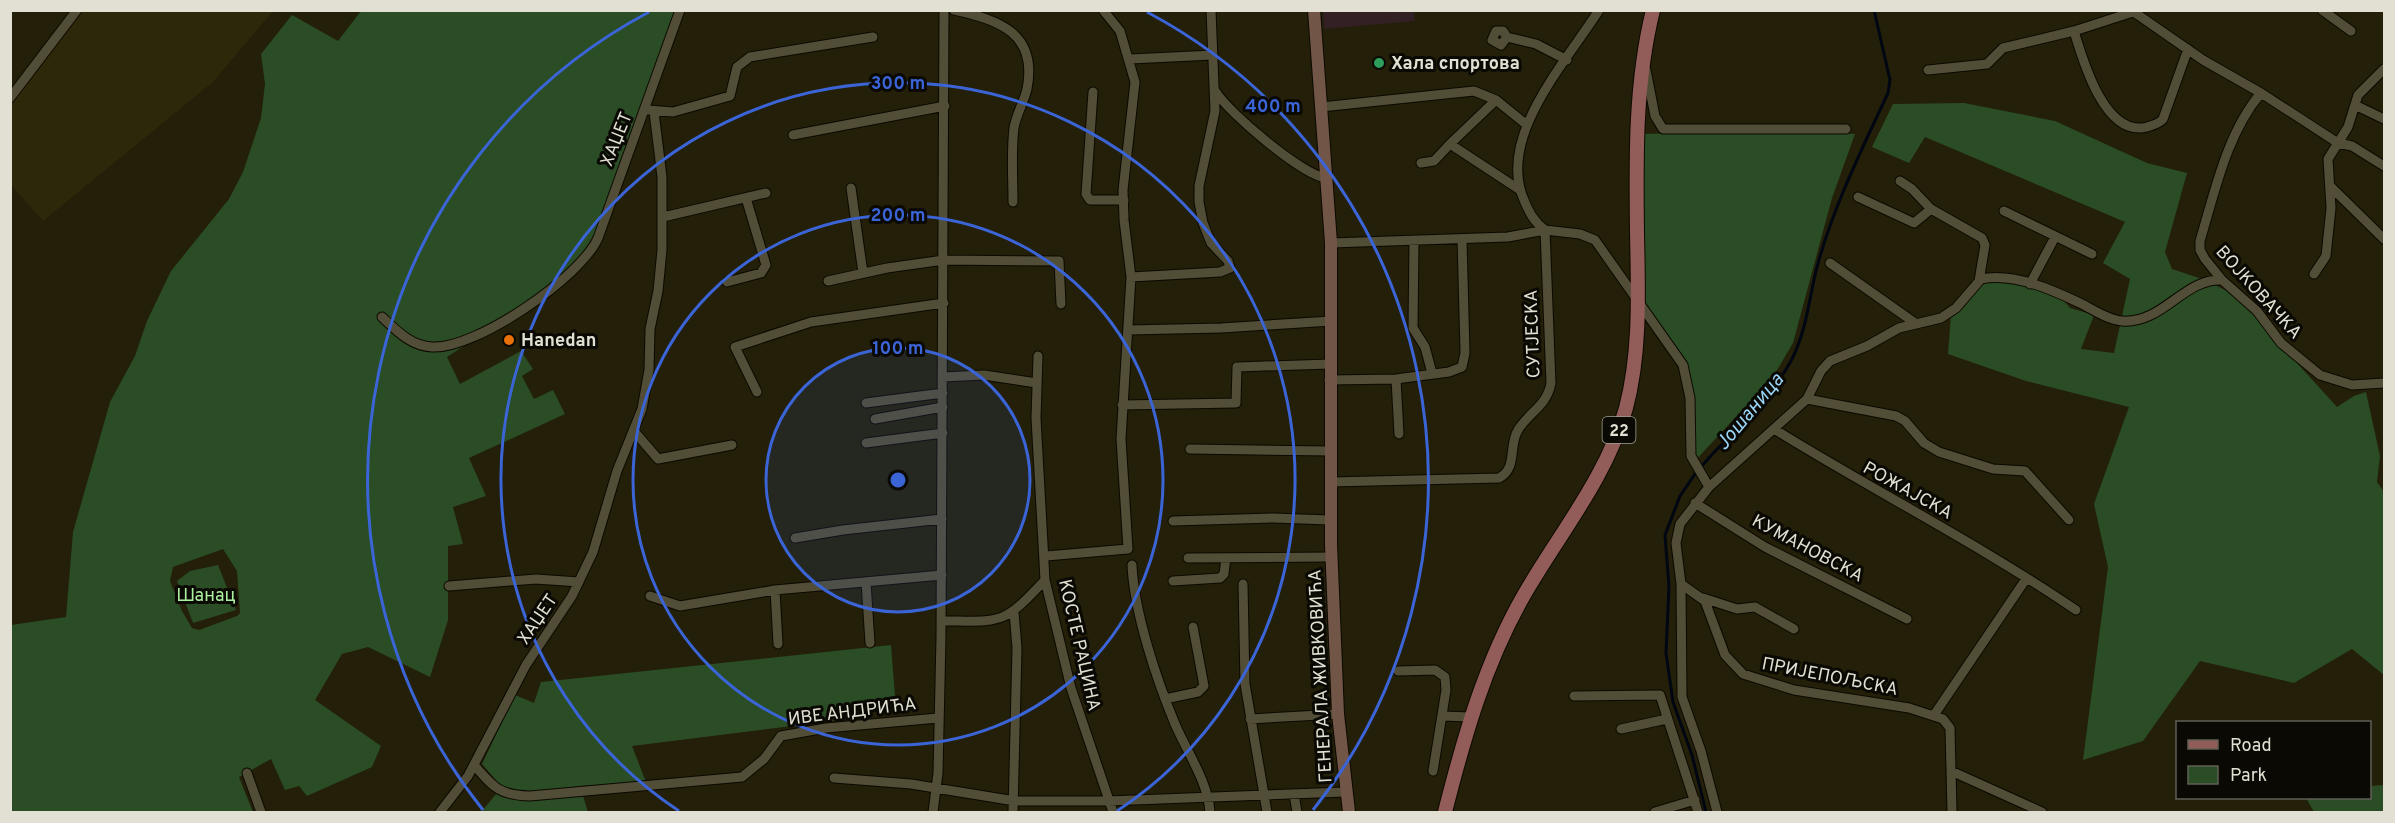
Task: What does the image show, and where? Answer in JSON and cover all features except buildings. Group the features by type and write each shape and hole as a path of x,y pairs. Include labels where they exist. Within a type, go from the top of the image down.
{"main road":[{"name":"22","path":"1446,813 1471,717 1489,667 1511,619 1597,477 1619,432 1632,380 1638,300 1637,133 1644,58 1653,10"}],"street":[{"path":"10,98 76,10"},
{"name":"ХАЏЕТ","path":"382,317 416,344 451,347 475,337 505,319 571,274 595,244 615,186 650,110 680,10"},
{"name":"ИВЕ АНДРИЋА","path":"933,813 936,789 942,575 944,10"},
{"path":"954,10 989,18 1015,34 1025,53 1029,70 1027,91 1014,127 1013,202"},
{"path":"1046,556 1128,549 1121,460 1122,405 1131,277 1124,200 1124,172 1135,87 1130,58 1116,24 1103,10"},
{"path":"1131,277 1221,272 1230,268 1228,261 1211,243 1203,223 1199,202 1199,186 1213,128 1216,92 1211,10"},
{"name":"ГЕНЕРАЛА ЖИВКОВИЋА","path":"1314,10 1330,243 1330,520 1338,714 1348,813"},
{"path":"1545,230 1533,219 1520,190 1518,156 1527,125 1599,10"},
{"path":"2322,10 2351,31"},
{"path":"1928,70 1987,64 2003,48 2074,31 2132,11 2338,143 2352,146 2385,166"},
{"path":"2074,31 2097,96 2126,125 2134,129 2154,125 2163,119 2188,49"},
{"name":"ХАЏЕТ","path":"650,110 672,112 730,96 737,66 750,57 873,37"},
{"path":"1507,37 1526,40 1567,60"},
{"path":"1130,58 1214,55"},
{"path":"1644,58 1655,117 1663,129 1846,129"},
{"path":"2314,274 2326,256 2330,186 2328,159 2348,127 2358,95 2385,69"},
{"path":"1321,107 1469,90 1496,100 1527,125"},
{"path":"1093,92 1086,194 1094,201 1124,200"},
{"path":"1216,92 1239,118 1298,165 1326,178"},
{"name":"ВОЈКОВАЧКА","path":"2261,93 2253,102 2228,151 2200,241 2200,250 2223,280 2257,311 2281,343 2320,375 2352,385 2385,383"},
{"path":"1421,163 1434,161 1496,100"},
{"path":"2355,105 2385,119"},
{"path":"793,135 945,106"},
{"name":"ХАЏЕТ","path":"440,813 468,777 510,693 579,582 593,552 617,471 642,409 649,370 650,329 661,270 663,217 661,157 650,110"},
{"path":"1450,144 1520,190"},
{"path":"1717,813 1703,759 1682,697 1681,584 1676,543 1683,519 1707,484 1747,454 1807,399 1821,371 1830,361 1867,346 1894,330 1941,318 1950,313 1979,281 1985,245 1982,238 1930,209 1912,189 1900,181"},
{"path":"2330,186 2385,239"},
{"path":"851,188 863,273"},
{"path":"663,217 766,193"},
{"path":"1858,197 1914,223 1930,209"},
{"path":"727,282 761,273 766,265 746,198"},
{"path":"2004,211 2092,254"},
{"path":"1330,243 1414,242 1523,235 1545,230 1580,234 1595,240 1668,340 1687,375 1694,463 1707,484"},
{"name":"СУТЈЕСКА","path":"1330,482 1499,478 1506,472 1511,463 1518,430 1545,401 1551,383 1545,230"},
{"path":"2030,284 2055,237"},
{"path":"1329,380 1396,379 1455,371 1464,364 1462,239"},
{"path":"1414,242 1413,328 1425,347 1432,373"},
{"path":"828,281 944,260 1059,261 1061,304"},
{"path":"1830,263 1915,323"},
{"path":"1979,281 1992,278 2030,284 2060,293 2113,318 2127,321 2153,315 2204,281 2223,280"},
{"path":"757,392 735,347 811,322 944,303"},
{"path":"1128,330 1221,328 1331,321"},
{"name":"КОСТЕ РАЦИНА","path":"1038,356 1038,455 1046,556 1045,580 1071,688 1113,813"},
{"path":"1122,405 1236,403 1237,366 1329,364"},
{"path":"942,377 984,375 1037,384"},
{"path":"1396,379 1399,434"},
{"path":"866,403 943,393"},
{"path":"1807,399 1896,416 1905,421 1924,443 1939,452 1993,469 2025,471 2069,520"},
{"path":"875,419 943,407"},
{"name":"РОЖАЈСКА","path":"1774,429 1843,473 1972,544 2076,610"},
{"path":"634,431 658,459 732,445"},
{"path":"866,443 943,432"},
{"path":"1190,449 1330,451"},
{"name":"КУМАНОВСКА","path":"1695,503 1765,547 1907,619"},
{"path":"1173,521 1273,518 1330,520"},
{"path":"795,538 942,519"},
{"name":"ГЕНЕРАЛА ЖИВКОВИЋА","path":"1188,558 1332,557"},
{"path":"1173,581 1220,578 1224,574 1226,558"},
{"path":"1132,565 1143,621 1165,699 1209,796 1210,813"},
{"path":"650,596 680,606 775,590 942,575"},
{"path":"449,586 536,579 579,582"},
{"path":"1952,813 1950,728 1947,722 1934,715 2026,579"},
{"path":"941,621 993,621 1014,612 1045,580"},
{"path":"866,582 870,643"},
{"path":"1243,584 1245,684 1267,813"},
{"path":"1681,584 1703,598 1737,609 1755,607 1794,629"},
{"path":"775,590 778,644"},
{"name":"ПРИЈЕПОЉСКА","path":"1703,598 1725,655 1743,674 1794,690 1891,704 1934,715"},
{"path":"1013,813 1015,801 1014,612"},
{"path":"1165,699 1198,692 1204,686 1193,627"},
{"path":"1398,671 1435,670 1443,674 1446,681 1433,771"},
{"path":"1574,696 1660,695 1698,813"},
{"path":"1250,719 1338,714"},
{"path":"1442,716 1471,717"},
{"name":"ИВЕ АНДРИЋА","path":"474,765 494,788 508,795 742,777 753,771 781,736 826,728 938,718"},
{"path":"1621,729 1667,719"},
{"path":"1951,771 2042,813"},
{"path":"247,773 261,813"},
{"path":"834,778 936,789 1015,801 1108,801 1294,794"},
{"name":"ГЕНЕРАЛА ЖИВКОВИЋА","path":"1297,813 1294,794 1345,792"},
{"path":"1655,813 1695,800"},
{"path":"1071,813 1073,801"}],"shaded area":[{"path":"77,11 273,11 213,82 43,221 11,185 11,98"},
{"path":"1323,11 1414,11 1415,21 1324,29"}],"green space":[{"path":"361,11 680,11 595,244 543,294 447,357 460,384 521,351 533,369 522,376 534,399 553,390 565,414 469,458 486,496 453,507 463,544 448,546 448,620 430,677 368,647 342,654 315,700 381,746 372,767 307,796 299,786 285,790 271,759 239,777 253,812 11,812 11,625 66,617 73,532 110,402 135,356 147,321 171,271 229,199 243,172 261,118 265,84 261,54 292,15 338,41","holes":["223,549 237,571 240,613 199,630 192,628 182,611 170,581 173,567"]},
{"path":"1964,103 2055,121 2147,163 2187,173 2165,252 2172,269 2205,280 2235,295 2337,407 2354,396 2366,392 2380,456 2377,482 2384,492 2384,675 2352,649 2294,683 2200,661 2143,741 2083,760 2108,567 2094,504 2129,407 2026,381 1948,354 1951,315 1980,283 1993,280 2029,285 2060,296 2070,308 2094,315 2081,349 2114,353 2130,279 2103,263 2125,222 1925,137 1909,163 1872,147 1893,104"},
{"path":"1807,130 1855,134 1832,198 1793,343 1773,377 1693,463 1688,381 1643,307 1642,134"},
{"name":"Шанац","path":"218,565 236,610 193,623 177,581 190,571"},
{"path":"891,645 895,696 857,703 856,718 632,746 646,782 580,786 588,812 481,812 502,787 482,764 515,695 534,703 541,682"},
{"path":"2384,785 2384,812 2314,812 2307,799 2371,799 2371,786"}],"waterway":[{"name":"Јошаница","path":"1701,467 1773,388 1797,348 1831,222 1888,93 1890,80 1874,10"},
{"name":"Јошаница","path":"1697,471 1680,496 1665,535 1669,586 1666,653 1673,702 1692,755 1706,812"}],"place":[{"name":"Хала спортова","path":"1379,63"},
{"name":"Hanedan","path":"509,340"}]}
